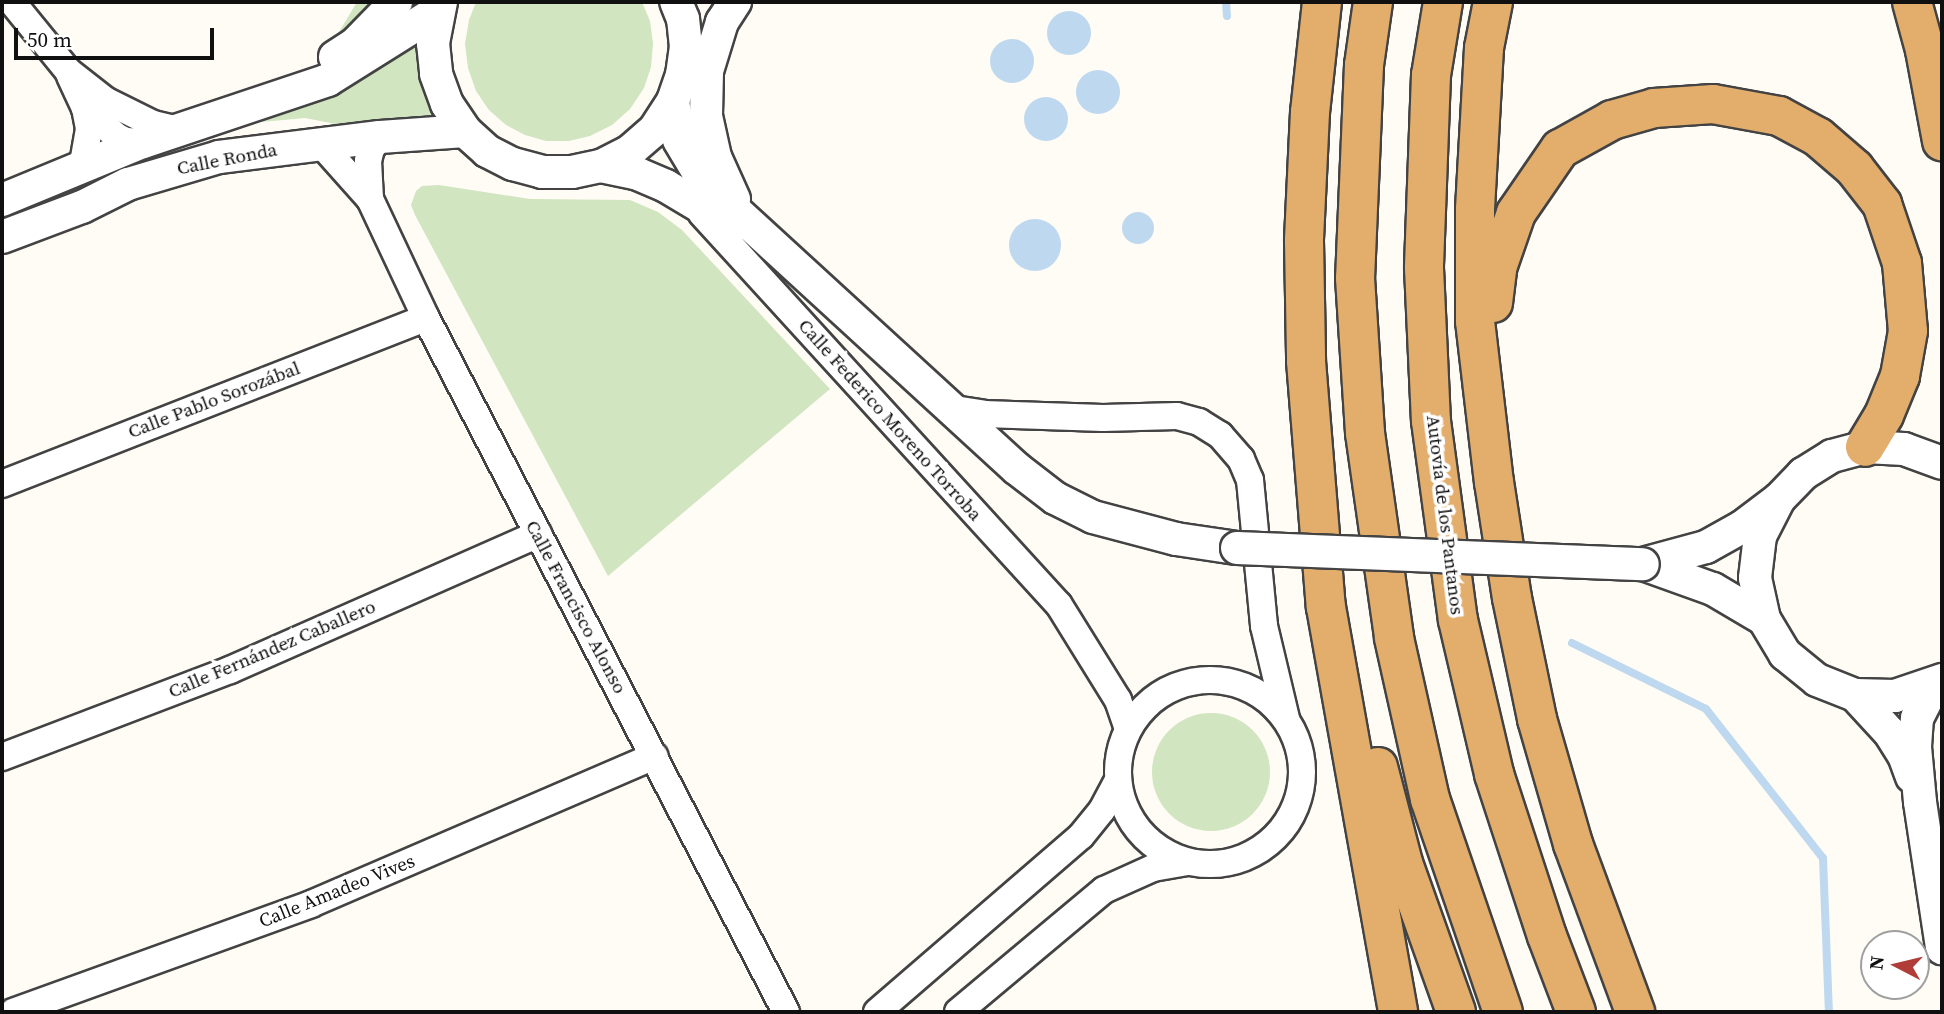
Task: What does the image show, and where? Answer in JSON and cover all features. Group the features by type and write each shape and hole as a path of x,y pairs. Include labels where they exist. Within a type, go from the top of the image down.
{"highway":[{"path":"1322,2 1310,111 1304,241 1306,361 1328,620 1398,1012"},
{"path":"1373,2 1364,65 1355,278 1365,433 1394,638 1430,799 1503,1012"},
{"name":"Autovía de los Pantanos","path":"1443,2 1431,75 1424,268 1431,421 1458,620 1494,774 1547,936 1576,1012"},
{"path":"1493,2 1484,48 1475,209 1475,321 1485,386 1494,482 1512,598 1537,719 1573,844 1635,1012"},
{"path":"1912,2 1925,50 1942,141"},
{"path":"1485,386 1497,268 1516,213 1560,149 1612,120 1654,108 1713,104 1779,116 1818,137 1854,169 1882,204 1902,263 1908,331 1900,376 1884,415 1866,447"},
{"path":"1321,523 1360,696 1402,863 1456,1012"}],"street":[{"path":"281,95 355,44 396,2"},
{"path":"735,2 722,22 707,71 706,116 715,157 738,210"},
{"path":"439,6 433,43 436,74 447,104 465,131 487,150 513,164 533,169 572,172 601,166 638,144 655,129 673,102 682,75 685,56 683,8"},
{"name":"Calle Ronda","path":"2,200 143,142 328,80 439,6"},
{"path":"11,11 68,71 127,114 178,130"},
{"path":"68,71 85,108 89,129 82,167"},
{"path":"673,102 679,141 704,182 738,210 948,408 1045,491 1093,517 1176,539 1237,548 1643,564 1706,547 1742,527 1779,499 1803,474 1832,456 1866,447 1904,449 1942,463"},
{"path":"85,108 116,136 125,141 143,142"},
{"name":"Calle Ronda","path":"2,237 161,173 219,157 380,137 465,131"},
{"name":"Calle Francisco Alonso","path":"370,199 368,160 380,137"},
{"name":"Calle Francisco Alonso","path":"321,144 370,199 426,317 786,1012"},
{"name":"Calle Federico Moreno Torroba","path":"601,166 638,174 689,200 1059,605 1118,700 1128,730"},
{"path":"689,200 788,260"},
{"name":"Calle Pablo Sorozábal","path":"2,484 426,317"},
{"path":"948,408 984,414 1103,418 1177,416 1199,422 1220,435 1241,459 1250,480 1264,626 1286,718 1297,741 1302,765 1301,790 1293,814 1279,835 1259,851 1236,861 1211,865 1186,862 1164,853 1145,838 1130,819 1118,780 1120,754 1128,730 1142,710 1159,695 1181,684 1203,680 1227,681 1250,688 1269,701 1286,718"},
{"path":"1779,499 1760,536 1755,578 1764,619 1786,654 1817,680 1855,695 1895,696 1938,682"},
{"name":"Calle Fernández Caballero","path":"2,757 230,670 538,534"},
{"path":"1643,564 1713,589 1764,619"},
{"path":"1938,682 1917,718 1915,747 1920,802 1942,948"},
{"path":"1855,695 1890,733 1904,755 1920,802"},
{"name":"Calle Amadeo Vives","path":"13,1012 311,904 655,756"},
{"path":"877,1012 1081,836 1102,810 1118,780"},
{"path":"958,1012 1104,890 1153,868 1186,862"}],"green space":[{"path":"357,2 382,2 330,47"},
{"path":"476,2 642,2 650,21 653,44 651,67 644,88 630,109 612,125 590,136 569,141 546,141 525,135 506,125 489,110 476,91 468,68 465,44 469,20"},
{"path":"418,35 419,77 437,117 346,126 305,118 261,122 330,96 374,69"},
{"path":"439,185 530,199 630,200 658,212 682,230 830,389 608,576 415,215 411,205 416,191 422,186"},
{"path":"1211,713 1234,717 1253,730 1266,749 1270,772 1266,795 1253,814 1234,827 1211,831 1188,827 1169,814 1156,795 1152,772 1156,749 1169,730 1188,717"}],"water":[{"path":"1069,11 1085,17 1091,33 1085,49 1069,55 1053,49 1047,33 1053,17"},
{"path":"1012,39 1028,45 1034,61 1028,77 1012,83 996,77 990,61 996,45"},
{"path":"1098,70 1114,76 1120,92 1114,108 1098,114 1082,108 1076,92 1082,76"},
{"path":"1046,97 1062,103 1068,119 1062,135 1046,141 1030,135 1024,119 1030,103"},
{"path":"1138,212 1149,217 1154,228 1149,239 1138,244 1127,239 1122,228 1127,217"},
{"path":"1035,219 1054,226 1061,245 1054,264 1035,271 1016,264 1009,245 1016,226"}],"waterway":[{"path":"1226,2 1227,16"},
{"path":"1572,643 1706,709 1823,858 1829,1012"}]}
